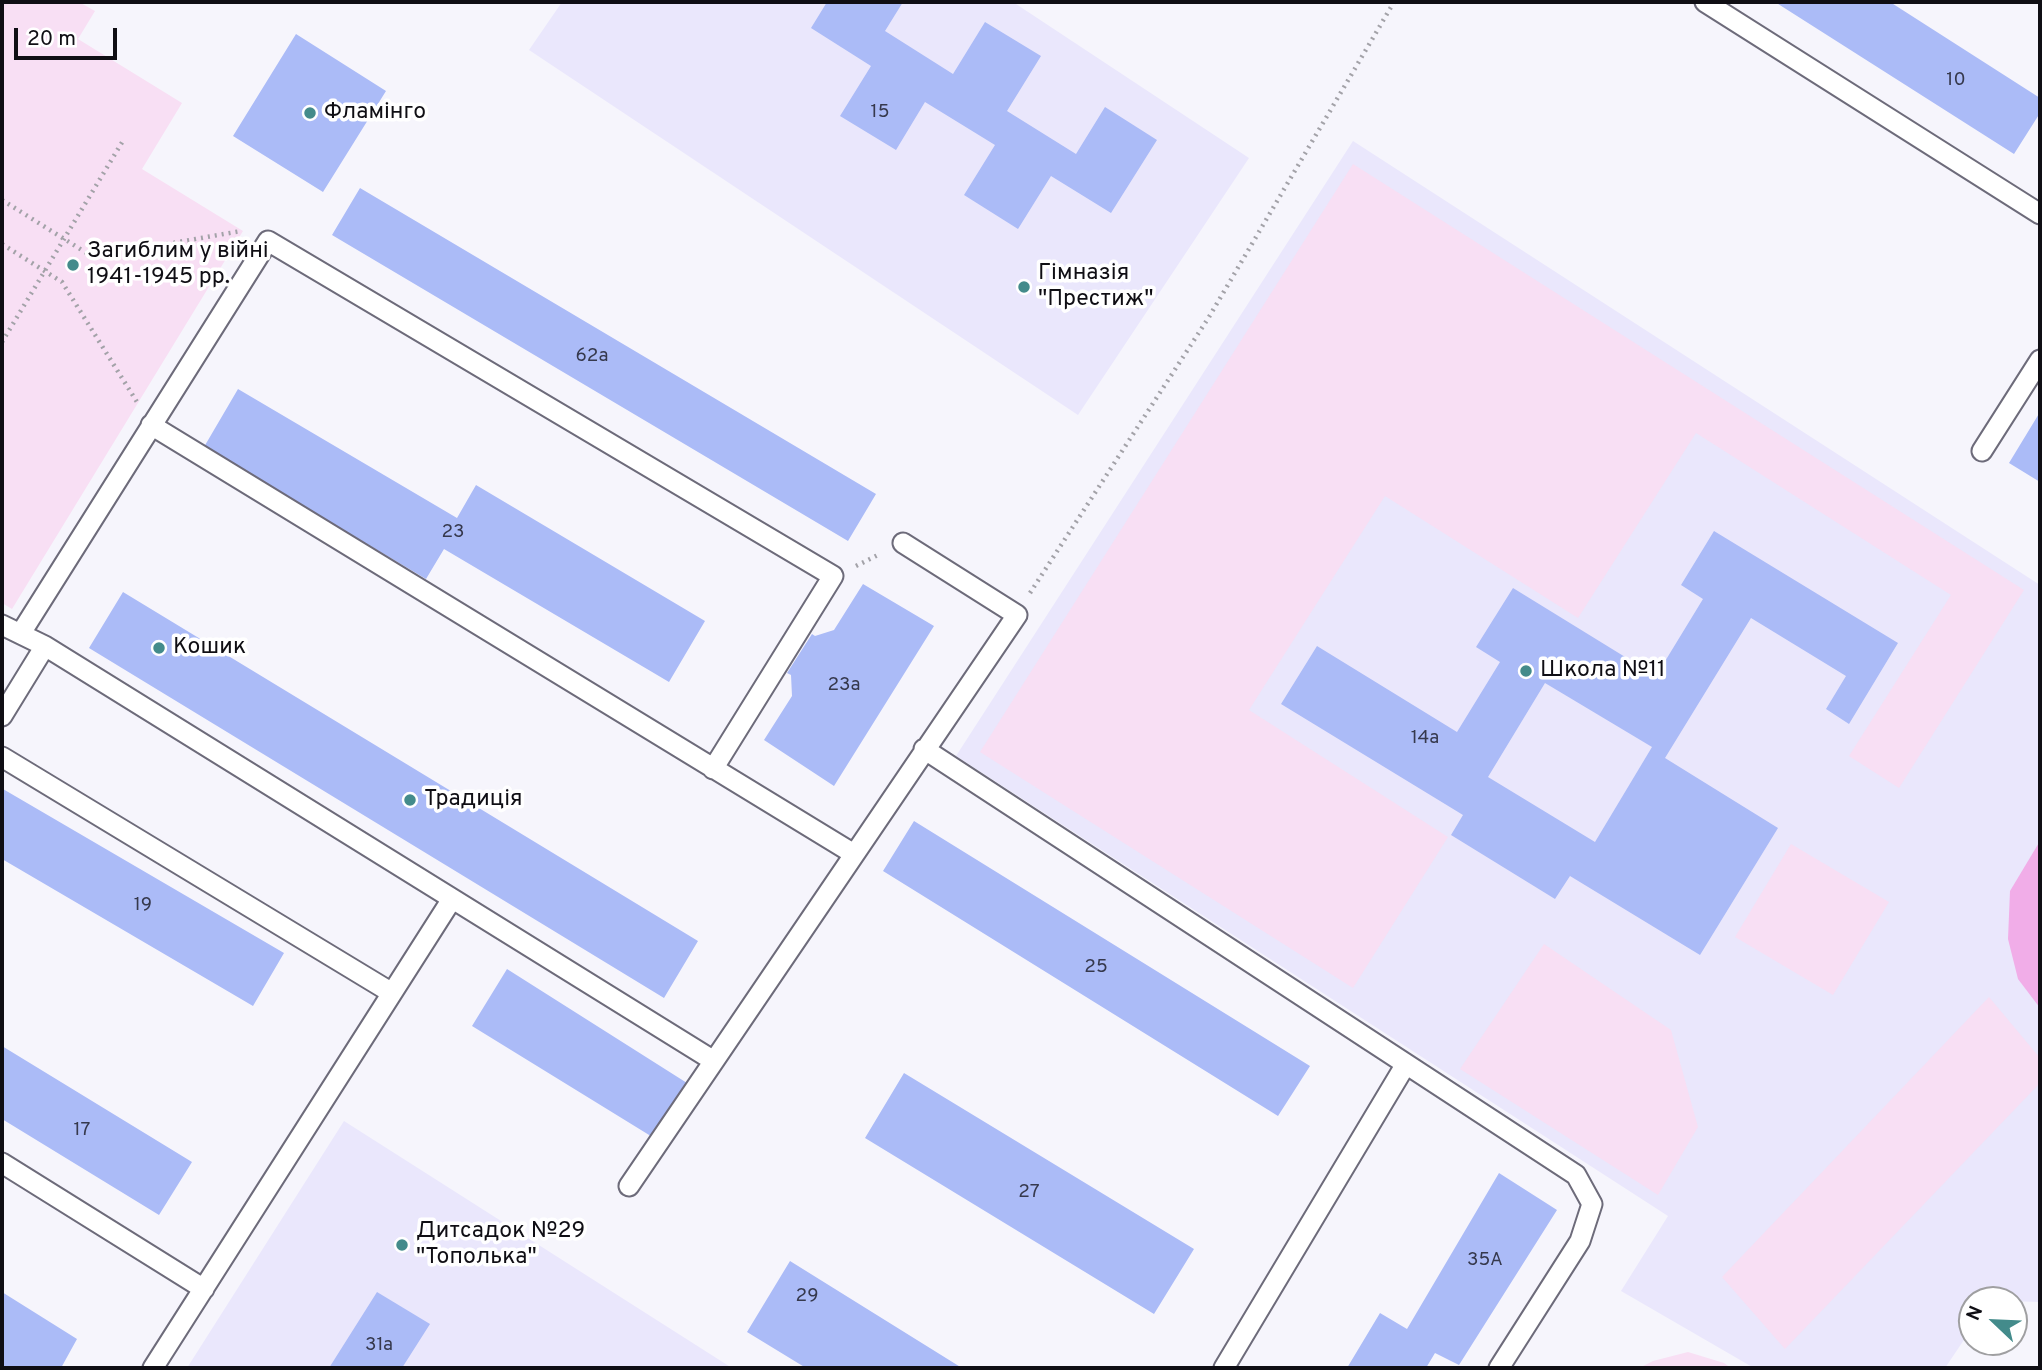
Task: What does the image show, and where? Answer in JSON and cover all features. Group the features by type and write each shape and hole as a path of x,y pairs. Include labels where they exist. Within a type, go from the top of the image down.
{"lane":[{"path":"1704,2 2040,214"},
{"path":"20,633 268,241 833,576 713,769"},
{"path":"1982,451 2040,360"},
{"path":"151,425 853,854"},
{"path":"629,1186 1017,615 903,543"},
{"path":"2,625 45,646 714,1061"},
{"path":"2,716 45,646"},
{"path":"924,749 1576,1175 1592,1205 1580,1241 1499,1368"},
{"path":"2,757 392,993"},
{"path":"153,1368 452,898"},
{"path":"1224,1368 1406,1064"},
{"path":"2,1163 204,1289"}],"path":[{"path":"1017,615 1209,317 1394,2"},
{"path":"2,342 124,139"},
{"path":"2,200 93,257 243,231 268,241"},
{"path":"2,244 62,282 151,425"},
{"path":"833,576 903,543"}],"shaded area":[{"path":"2,2 79,2 95,11 78,39 182,103 142,169 243,231 12,609 2,603"},
{"name":"Гімназія \"Престиж\"","path":"562,2 1013,2 1249,158 1078,415 529,50"},
{"name":"Школа №11","path":"1353,141 2040,585 2040,1302 2028,1302 2028,1286 1958,1286 1958,1349 1945,1368 1754,1368 1621,1291 1668,1216 956,756"},
{"path":"1353,164 2024,590 1899,788 1849,756 1951,595 1696,433 1578,618 1385,496 1249,710 1448,837 1353,988 980,752"},
{"path":"2040,841 2040,1008 2018,979 2008,939 2010,891"},
{"path":"1791,844 1889,902 1833,995 1735,937"},
{"path":"1544,944 1671,1030 1698,1127 1658,1195 1460,1069"},
{"path":"1989,997 2040,1058 2040,1083 1785,1349 1722,1277"},
{"name":"Дитсадок №29 \"Тополька\"","path":"344,1121 732,1368 187,1368"},
{"path":"1688,1352 1724,1363 1731,1368 1639,1368 1653,1361"}],"building":[{"path":"827,2 903,2 885,31 953,74 985,22 1041,56 1007,111 1076,154 1105,107 1157,140 1111,213 1051,176 1018,229 964,195 995,145 925,102 896,150 840,116 871,66 811,28"},
{"path":"1775,2 1890,2 2040,98 2040,113 2014,154"},
{"name":"Фламінго","path":"296,34 386,91 323,192 233,136"},
{"path":"360,188 876,494 848,541 332,235"},
{"path":"238,389 457,518 476,485 705,621 669,682 444,549 426,579 204,447"},
{"path":"2040,412 2040,482 2009,463"},
{"path":"1714,531 1898,643 1849,724 1826,709 1846,676 1751,618 1665,758 1778,828 1700,955 1570,876 1555,899 1451,835 1463,815 1281,704 1317,646 1457,732 1500,662 1476,647 1513,588 1656,676 1703,599 1681,585","holes":["1545,683 1652,747 1595,842 1488,777"]},
{"path":"863,584 934,626 834,786 764,740 792,696 791,675 787,673 812,634 815,636 834,630"},
{"path":"123,592 698,941 664,998 89,648"},
{"path":"3,789 284,953 253,1006 2,859"},
{"path":"914,821 1310,1066 1278,1116 883,871"},
{"path":"507,969 687,1083 654,1138 472,1026"},
{"path":"2,1046 192,1162 159,1215 2,1119"},
{"path":"904,1073 1194,1249 1154,1314 865,1138"},
{"path":"1499,1173 1557,1210 1459,1365 1435,1353 1426,1368 1347,1368 1380,1313 1407,1329"},
{"path":"790,1261 962,1368 806,1368 747,1332"},
{"path":"2,1292 77,1339 61,1368 2,1368"},
{"path":"377,1292 430,1324 402,1368 329,1368"}],"place":[{"name":"Фламінго","path":"310,113"},
{"name":"Загиблим у війні 1941-1945 рр.","path":"73,265"},
{"name":"Гімназія \"Престиж\"","path":"1024,287"},
{"name":"Кошик","path":"159,648"},
{"name":"Школа №11","path":"1526,671"},
{"name":"Традиція","path":"410,800"},
{"name":"Дитсадок №29 \"Тополька\"","path":"402,1245"}]}
